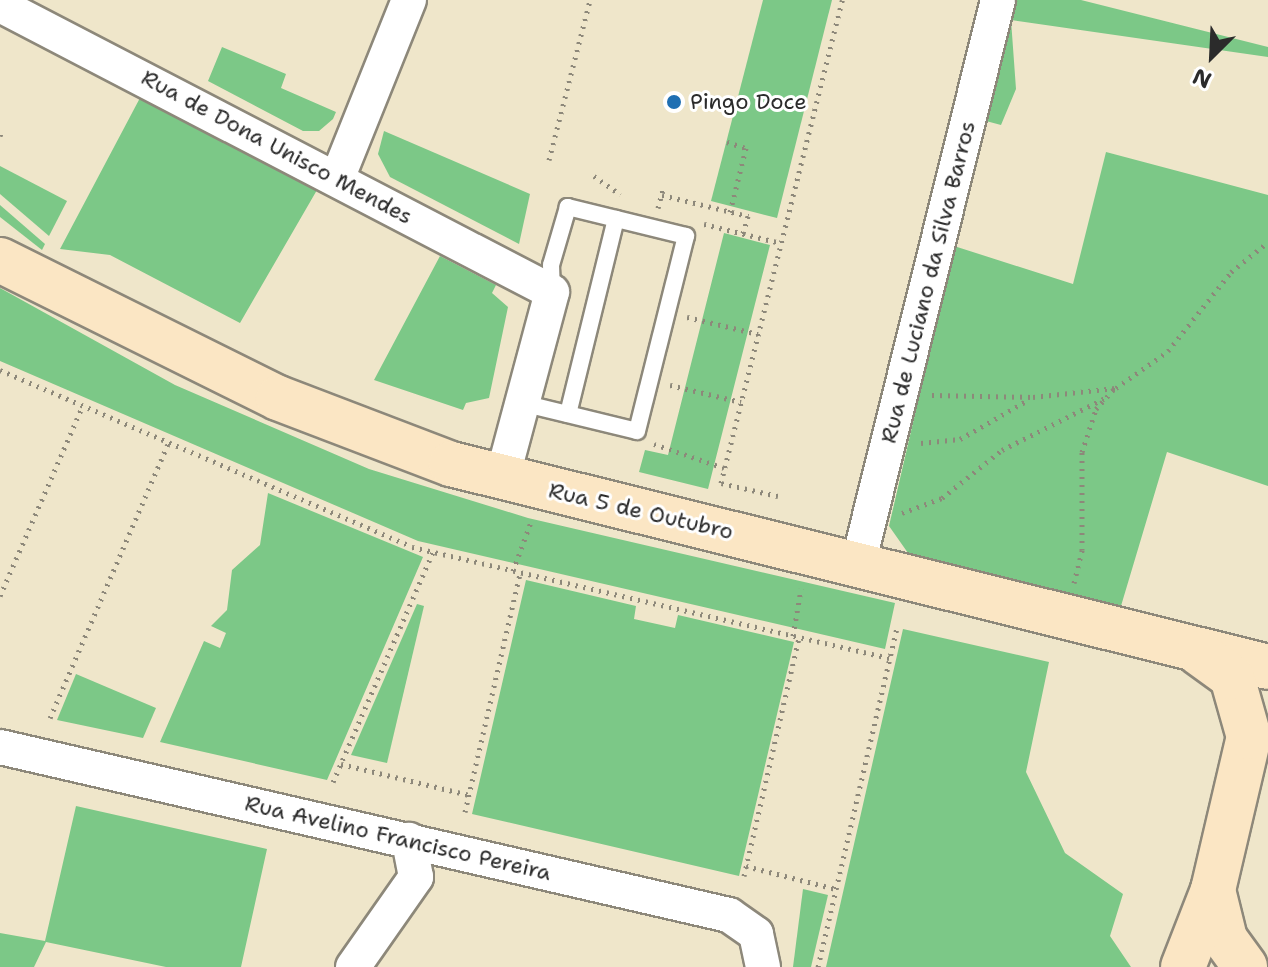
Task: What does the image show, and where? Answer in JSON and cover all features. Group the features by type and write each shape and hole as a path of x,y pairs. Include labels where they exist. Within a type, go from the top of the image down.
{"main road":[{"name":"Rua 5 de Outubro","path":"0,234 43,277"},
{"name":"Rua 5 de Outubro","path":"0,260 43,277 278,398 502,478 1268,667"},
{"path":"1183,967 1213,890 1258,724 1232,677 1197,651"},
{"path":"1213,890 1225,939 1245,967"}],"street":[{"path":"337,179 409,0"},
{"name":"Rua de Luciano da Silva Barros","path":"858,564 998,0"},
{"name":"Rua de Dona Unisco Mendes","path":"0,5 36,9 337,179 552,292"},
{"path":"502,478 552,292"},
{"name":"Rua Avelino Francisco Pereira","path":"0,747 729,915 756,934 763,967"},
{"path":"353,967 416,877 409,840"}],"lane":[{"path":"522,403 637,431 686,236 568,207 551,265 552,292"},
{"path":"568,414 616,219"}],"path":[{"path":"549,160 590,0"},
{"path":"778,496 721,483 842,0"},
{"path":"727,142 746,148 730,212"},
{"path":"662,195 748,216 743,234"},
{"path":"872,509 897,514 942,498 1002,450 1105,398 1168,351 1231,272 1268,242"},
{"path":"702,320 758,334"},
{"path":"0,370 433,552 889,658"},
{"path":"901,391 1033,397 1116,388"},
{"path":"685,389 741,402"},
{"path":"889,439 960,439 1033,397"},
{"path":"1065,618 1082,550 1082,452 1105,398"},
{"path":"0,596 83,405"},
{"path":"50,718 169,442"},
{"path":"668,454 724,468"},
{"path":"513,571 533,518"},
{"path":"333,782 433,552"},
{"path":"465,812 520,573"},
{"path":"744,876 796,636 802,582"},
{"path":"818,967 897,627"},
{"path":"341,764 469,795"},
{"path":"746,866 836,889"}],"green space":[{"path":"763,0 832,0 777,218 711,201"},
{"path":"1016,0 1081,0 1268,47 1268,57 1011,20"},
{"path":"1011,20 1016,89 1001,125 986,121"},
{"path":"222,47 286,74 281,88 336,112 333,119 319,131 303,131 208,81"},
{"path":"141,96 317,190 240,323 110,255 60,249"},
{"path":"384,131 530,194 519,244 390,177 378,154"},
{"path":"1106,152 1268,195 1268,486 1167,452 1121,606 908,553 889,526 954,246 1073,284"},
{"path":"0,166 67,201 49,236 0,194"},
{"path":"0,205 45,244 42,250 0,217"},
{"path":"724,233 770,245 708,489 639,472 645,450 668,455"},
{"path":"440,256 496,285 492,293 508,307 489,398 466,403 463,410 374,380"},
{"path":"0,288 175,385 369,469 528,518 895,603 885,649 418,541 0,361"},
{"path":"268,493 423,557 327,780 160,742 204,641 220,648 226,633 211,626 227,610 232,570 260,545"},
{"path":"526,580 636,606 634,619 675,628 678,615 794,642 739,876 472,814"},
{"path":"417,604 424,606 387,763 351,755"},
{"path":"903,629 1049,662 1026,772 1065,853 1123,894 1110,936 1131,967 826,967"},
{"path":"76,674 156,708 143,738 57,720"},
{"path":"76,806 267,849 241,967 166,967 46,942 34,967 0,967 0,933 45,941"},
{"path":"803,889 828,895 811,967 793,967"}],"place":[{"name":"Pingo Doce","path":"674,102"}]}
